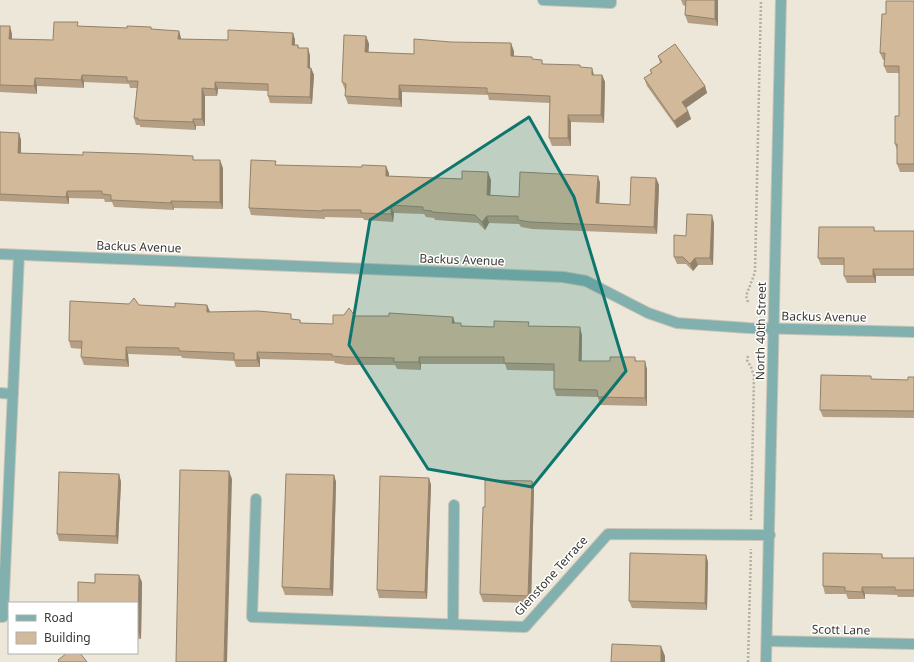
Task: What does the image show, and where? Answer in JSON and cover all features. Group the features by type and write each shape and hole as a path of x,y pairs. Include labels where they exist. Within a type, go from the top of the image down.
{"street":[{"path":"543,0 611,2"},
{"name":"North 40th Street","path":"766,662 781,0"},
{"name":"Backus Avenue","path":"0,254 563,277 586,281 648,313 677,323 774,328 914,332"},
{"path":"1,617 19,255"},
{"path":"0,393 13,394"},
{"name":"Glenstone Terrace","path":"256,498 252,617 525,627 608,534 770,535"},
{"path":"453,624 454,505"},
{"name":"Scott Lane","path":"767,641 914,644"}],"path":[{"path":"748,302 746,296 755,272 761,0"},
{"path":"748,356 747,360 754,376 748,662"}],"highlighted area":[{"path":"529,117 574,197 626,371 532,487 428,469 349,345 370,220"}],"building":[{"path":"686,0 715,0 715,19 685,15"},
{"path":"886,1 914,1 914,164 897,164 895,116 899,116 899,66 884,66 885,53 880,53 882,14 886,14"},
{"path":"54,22 78,22 77,26 127,28 127,26 151,27 151,29 179,31 178,39 228,40 228,30 293,33 292,45 298,45 298,48 308,48 308,68 311,68 310,97 268,96 268,84 215,82 215,89 202,88 202,119 193,119 193,122 138,120 138,118 134,118 138,81 127,81 127,77 82,75 81,80 35,78 34,86 0,85 0,26 10,26 9,39 53,40"},
{"path":"344,35 366,36 365,52 414,54 414,39 451,42 511,43 511,56 532,57 532,59 542,60 542,64 580,65 580,67 592,68 592,75 602,75 601,115 568,115 568,138 549,138 550,96 487,93 487,88 399,85 399,99 345,96 346,84 342,82"},
{"path":"675,44 705,86 682,102 688,111 674,121 644,78 652,73 650,70 662,62 658,56"},
{"path":"0,132 19,133 18,153 83,155 83,152 147,154 193,156 193,160 220,160 220,202 171,201 171,203 111,200 111,195 102,194 102,191 67,191 66,197 0,194"},
{"path":"251,160 276,161 275,165 362,167 362,165 386,166 386,176 462,179 462,171 488,172 487,195 519,197 520,172 598,176 596,203 630,205 631,177 656,178 654,227 530,222 518,220 518,216 487,216 482,222 475,215 432,212 423,210 423,207 391,205 391,214 361,213 361,210 322,211 249,208"},
{"path":"687,214 712,215 710,258 695,258 690,264 683,257 674,257 674,235 686,236"},
{"path":"819,227 874,227 874,231 914,231 914,269 873,269 873,276 844,276 844,258 818,258"},
{"path":"134,298 139,305 175,307 175,303 207,305 207,312 258,311 291,314 291,319 300,320 300,323 333,324 333,315 344,315 349,308 355,316 389,316 389,313 453,317 452,323 461,323 461,326 494,327 494,321 529,322 528,326 580,327 579,361 610,361 610,357 635,357 635,361 645,361 645,398 598,397 597,390 554,389 554,364 504,363 504,357 419,357 419,362 394,362 394,358 344,357 332,356 332,354 257,352 257,360 234,360 234,353 179,351 179,348 126,347 126,360 81,357 82,341 69,341 70,301 129,304"},
{"path":"821,375 871,376 871,379 908,380 908,377 914,377 914,411 820,410"},
{"path":"180,470 229,471 224,662 176,662"},
{"path":"59,472 119,474 116,536 57,534"},
{"path":"286,474 334,475 330,589 282,587"},
{"path":"380,476 429,478 425,592 377,590"},
{"path":"485,480 532,481 528,596 480,594"},
{"path":"630,553 706,555 705,603 629,601"},
{"path":"823,553 882,554 882,558 914,558 914,590 895,590 895,587 862,587 862,592 845,591 845,587 823,586"},
{"path":"95,574 139,575 138,632 138,602 78,602 78,582 95,583"},
{"path":"612,644 661,646 661,662 611,662"},
{"path":"66,654 81,654 87,662 58,662 58,660"}]}
